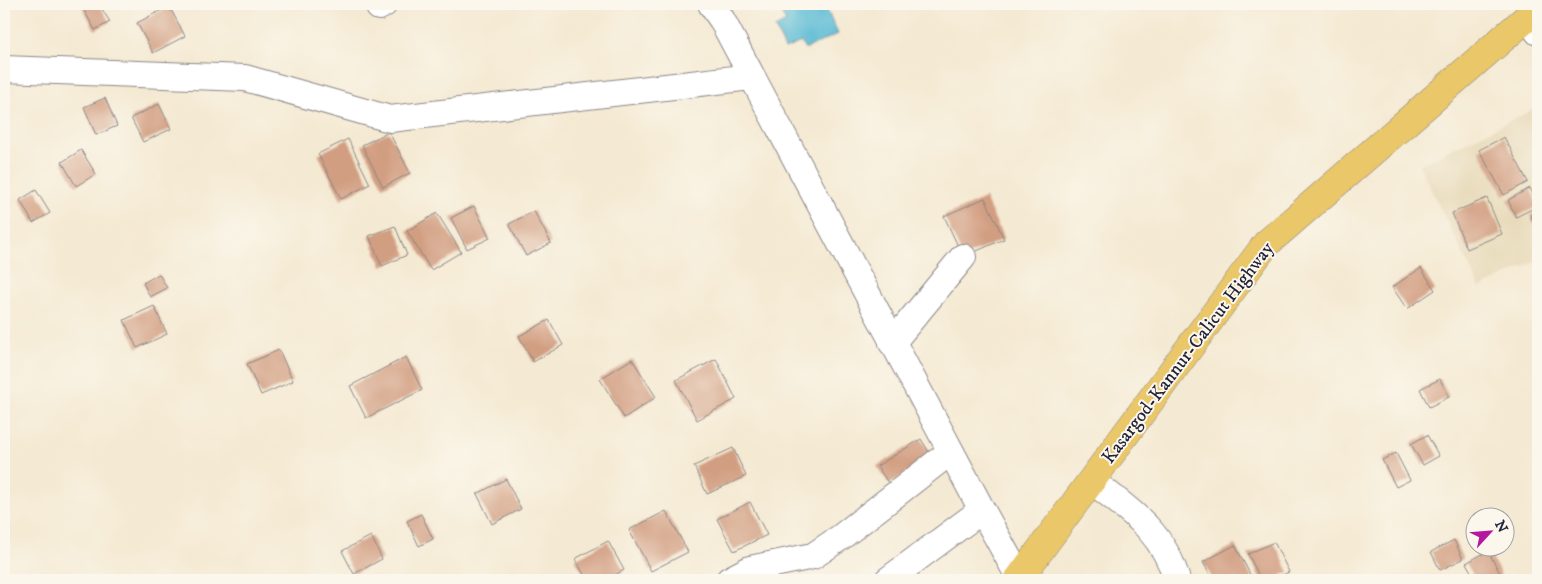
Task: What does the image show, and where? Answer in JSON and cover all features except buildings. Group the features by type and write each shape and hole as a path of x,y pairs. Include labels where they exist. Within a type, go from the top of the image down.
{"highway":[{"name":"Kasargod-Kannur-Calicut Highway","path":"1018,578 1092,481 1266,244 1535,19"}],"street":[{"path":"711,4 722,20 1018,578"},
{"path":"4,69 246,78 390,119 751,77"},
{"path":"892,343 963,258"},
{"path":"729,580 750,569 813,556 841,537 950,452"},
{"path":"1092,481 1146,523 1171,558 1177,580"},
{"path":"888,580 982,510"}],"shaded area":[{"path":"1538,107 1538,260 1480,288 1419,165"}],"water":[{"path":"798,4 824,4 838,34 805,49 801,42 785,49 775,28 786,22 781,12"}]}
